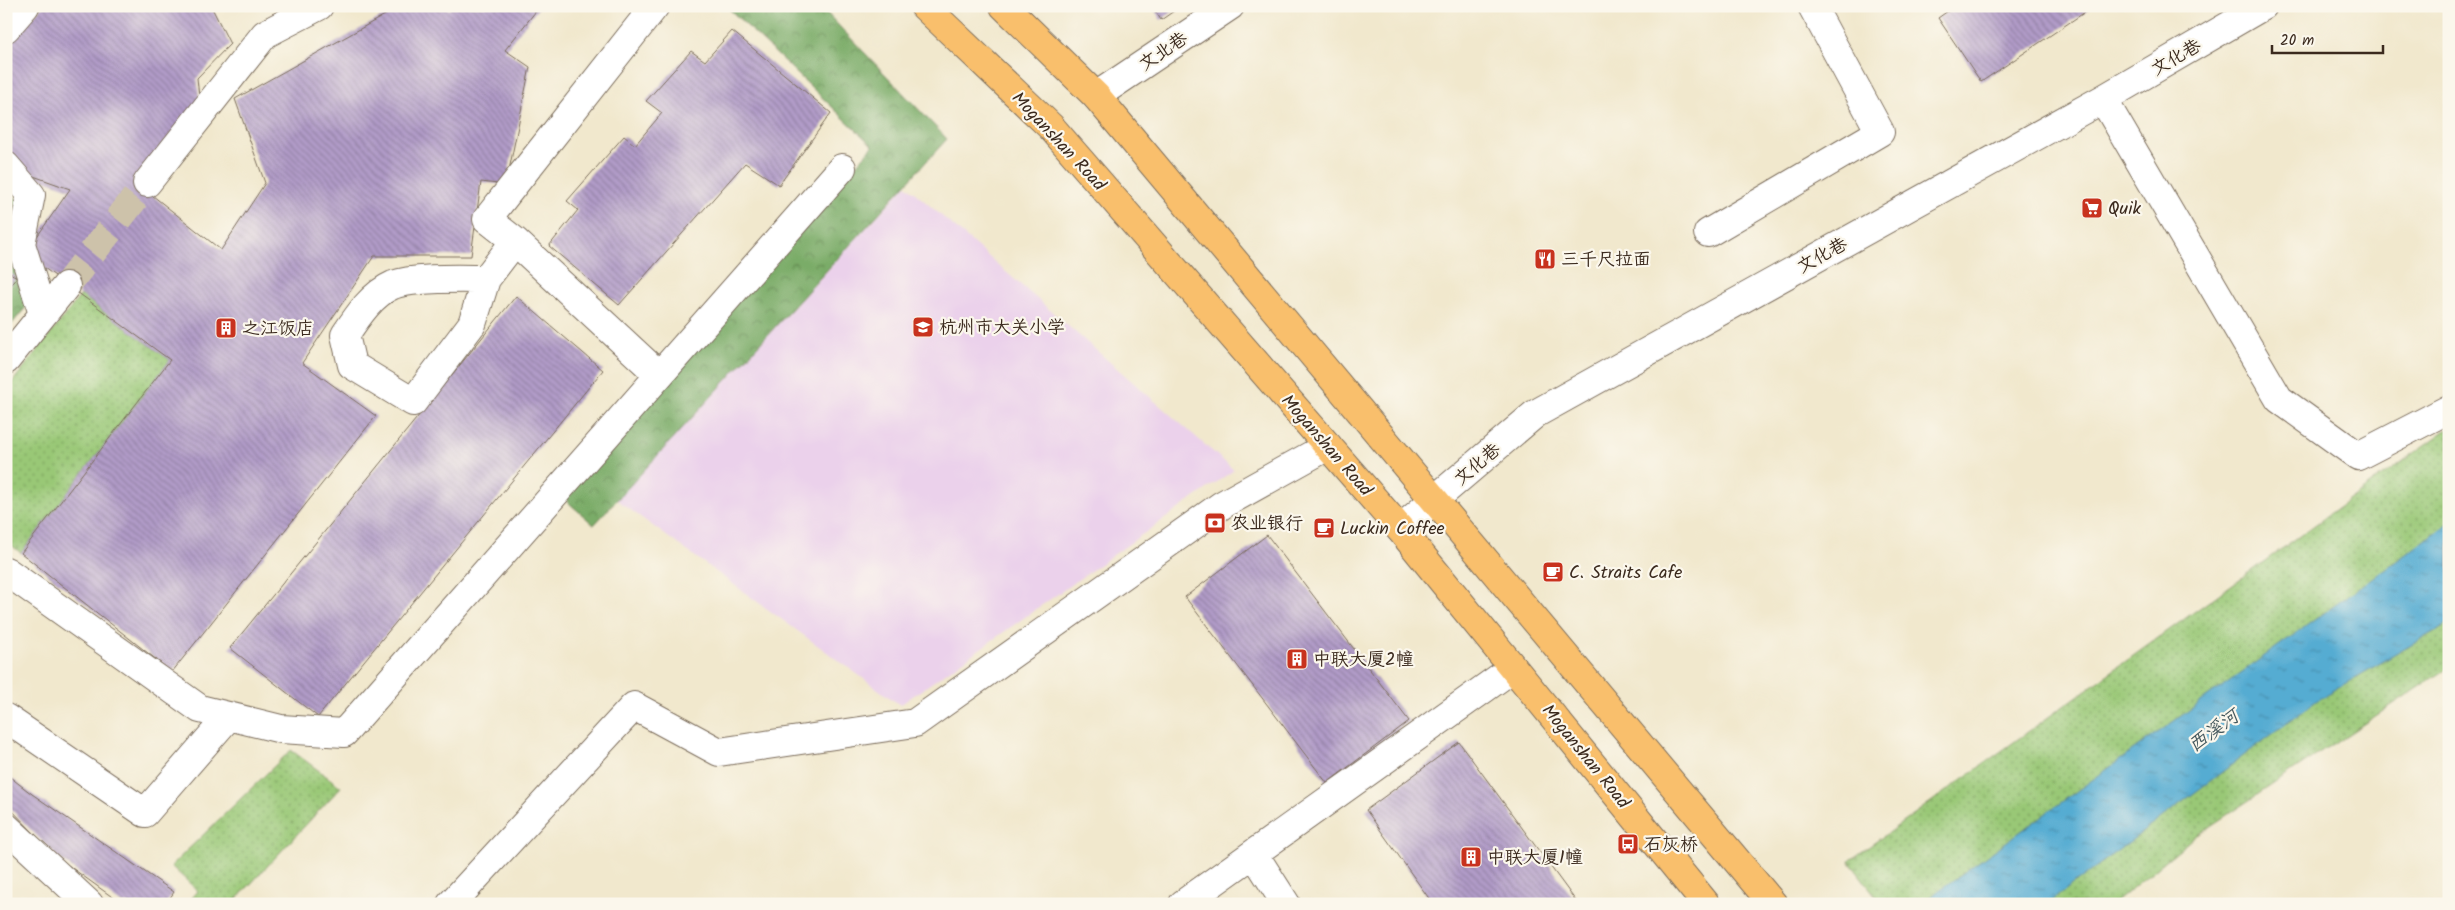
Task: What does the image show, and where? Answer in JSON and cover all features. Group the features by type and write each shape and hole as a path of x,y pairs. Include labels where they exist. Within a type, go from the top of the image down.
{"main road":[{"name":"Moganshan Road","path":"924,6 1051,127 1400,529 1706,904"},
{"path":"1004,6 1096,96 1771,902"}],"street":[{"path":"6,28 25,6"},
{"path":"655,6 487,219 515,240 659,375"},
{"name":"文北巷","path":"1096,96 1230,6"},
{"path":"1708,233 1880,132 1812,6"},
{"name":"文化巷","path":"1400,529 1535,414 2103,99 2263,6"},
{"path":"147,183 265,34 318,7"},
{"path":"2103,99 2278,399 2358,456 2449,408"},
{"path":"6,166 31,195 21,244 43,314"},
{"path":"6,571 200,709 282,729 344,733 842,168"},
{"path":"486,279 434,279 393,286 363,308 345,335 352,365 413,402 472,324 486,279 515,240"},
{"path":"6,360 66,286"},
{"path":"451,904 634,706 719,752 916,723 1222,504 1328,446"},
{"path":"1183,904 1513,668"},
{"path":"6,718 145,813 229,716"},
{"path":"6,827 89,904"},
{"path":"1254,854 1286,904"}],"shaded area":[{"name":"杭州市大关小学","path":"906,185 1234,470 900,705 617,500"}],"green space":[{"path":"726,6 820,6 947,139 594,525 561,496 873,146"},
{"path":"6,185 27,213 27,306 6,331"},
{"path":"81,295 170,360 21,553 6,541 6,390"},
{"path":"2449,428 2449,667 2194,837 2113,904 1882,904 1849,861"},
{"path":"291,750 341,787 232,904 187,904 198,891 171,866"}],"water":[{"name":"西溪河","path":"2449,523 2449,623 2319,699 2047,904 1920,904"}],"building":[{"name":"之江饭店","path":"43,6 211,6 230,44 197,78 200,106 133,180 221,250 265,183 235,99 401,6 447,6 449,10 452,6 540,6 505,50 530,67 506,185 481,182 471,256 374,256 302,363 376,416 172,672 21,553 170,360 25,254 70,189 8,167 6,162 6,45"},
{"path":"1152,6 1181,6 1161,20"},
{"path":"1955,6 2094,6 1981,82 1938,18"},
{"path":"732,31 831,113 779,185 745,163 619,305 549,246 578,210 567,201 624,136 635,145 662,113 646,101 691,51 705,61"},
{"path":"6,271 17,277 6,291"},
{"path":"516,296 603,370 318,717 230,648"},
{"name":"中联大厦2幢","path":"1267,535 1409,721 1327,783 1185,597"},
{"name":"中联大厦1幢","path":"1459,742 1578,904 1433,904 1366,810"},
{"path":"6,774 174,892 166,904 122,904 58,858 6,804"}],"tunnel":[{"path":"66,286 147,183"}],"place":[{"name":"Quik","path":"2092,208"},
{"name":"三千尺拉面","path":"1545,259"},
{"name":"杭州市大关小学","path":"923,327"},
{"name":"之江饭店","path":"226,328"},
{"name":"农业银行","path":"1215,523"},
{"name":"Luckin Coffee","path":"1324,528"},
{"name":"C. Straits Cafe","path":"1553,572"},
{"name":"中联大厦2幢","path":"1297,659"},
{"name":"石灰桥","path":"1628,844"},
{"name":"中联大厦1幢","path":"1471,857"}]}
